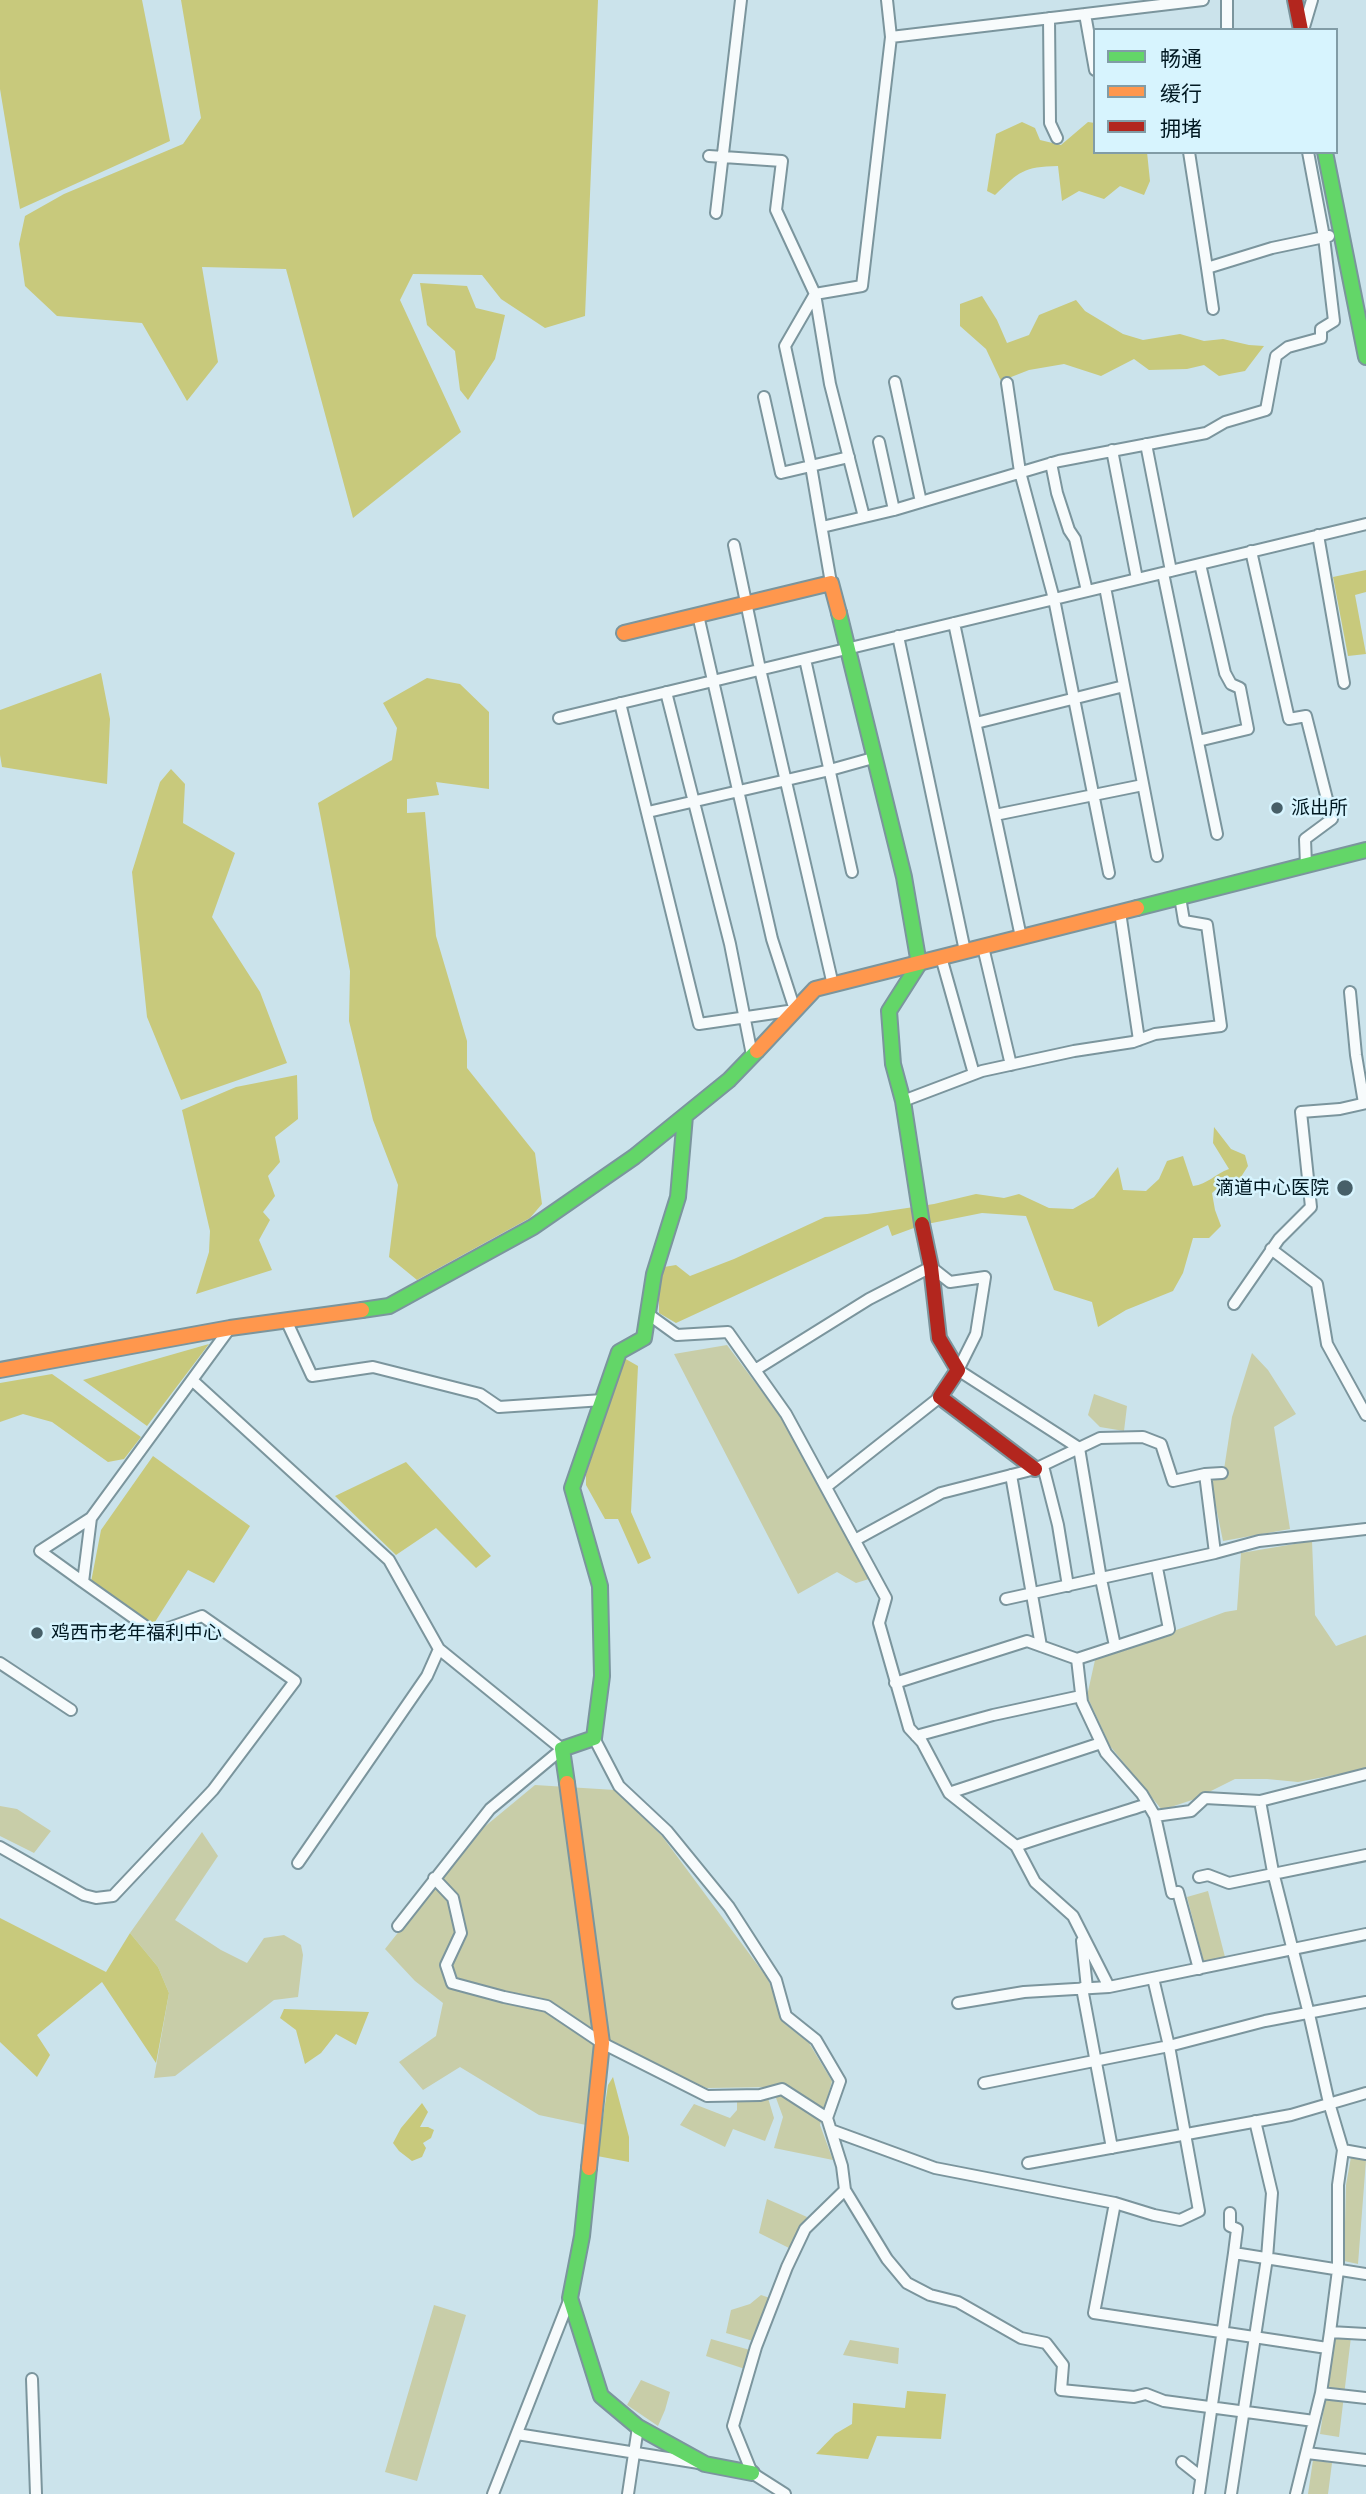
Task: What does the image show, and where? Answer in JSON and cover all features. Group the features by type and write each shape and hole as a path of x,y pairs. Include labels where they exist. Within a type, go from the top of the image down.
{"main road":[{"path":"1295,0 1302,28"},
{"path":"1325,154 1366,357"},
{"path":"624,633 831,583 904,877 919,964 889,1011 893,1064 903,1101 917,1201 931,1267 939,1338 958,1370 940,1397 1039,1467"},
{"path":"0,1370 230,1328 389,1306 533,1227 634,1157 729,1080 815,989 1366,850"},
{"path":"685,1116 678,1197 654,1274 645,1338 619,1352 572,1488 600,1586 602,1676 594,1738 562,1749 602,2043 582,2236 570,2298 601,2396 638,2427 705,2464 752,2473"}],"street":[{"path":"716,213 741,0"},
{"path":"814,294 862,286 891,37 887,0"},
{"path":"1102,0 1102,12"},
{"path":"891,37 1102,12 1152,3 1203,0"},
{"path":"1227,0 1227,28"},
{"path":"1303,28 1312,0"},
{"path":"1085,14 1093,60"},
{"path":"1049,18 1050,123 1057,138"},
{"path":"1189,154 1213,309"},
{"path":"821,527 894,510 1051,463 1206,433 1225,422 1266,411 1276,356 1288,347 1321,338 1321,330 1334,321 1324,237 1308,154"},
{"path":"709,156 782,161 776,210 814,294 830,384 864,517"},
{"path":"1207,268 1272,248 1342,234"},
{"path":"814,294 785,346 811,466 831,583"},
{"path":"895,382 921,502"},
{"path":"1007,383 1020,472 1054,599 1109,873"},
{"path":"764,397 780,473 849,457"},
{"path":"879,442 894,510"},
{"path":"1146,444 1167,572 1217,834"},
{"path":"1112,450 1138,579"},
{"path":"1051,463 1065,518 1075,539 1087,591"},
{"path":"559,718 1366,524"},
{"path":"1318,535 1344,684"},
{"path":"734,545 833,985"},
{"path":"1251,551 1289,719 1306,716 1332,819 1305,839 1306,865"},
{"path":"1198,741 1248,729 1240,688 1231,684 1225,673 1199,564"},
{"path":"1105,587 1157,856"},
{"path":"620,703 699,1024 795,1010 772,939 698,615"},
{"path":"954,623 1021,937"},
{"path":"898,636 965,951"},
{"path":"805,659 852,872"},
{"path":"976,723 1124,686"},
{"path":"666,692 730,944 752,1055"},
{"path":"648,812 873,758"},
{"path":"995,815 1143,785"},
{"path":"903,1101 974,1074 1011,1065 1139,1040 1156,1034 1221,1026 1207,925 1184,921 1180,897"},
{"path":"1120,912 1139,1040"},
{"path":"983,947 1011,1065"},
{"path":"942,957 974,1074"},
{"path":"1234,1304 1271,1249 1311,1207 1301,1112 1340,1109 1365,1103 1356,1055 1350,992"},
{"path":"1271,1249 1317,1284 1327,1344 1366,1415"},
{"path":"755,1370 869,1298 931,1267 950,1282 985,1277 976,1334 958,1370 1079,1448 1115,1646"},
{"path":"648,1314 677,1335 728,1332 786,1414 886,1598 879,1623 909,1728 922,1742 949,1793 1016,1846 1035,1882 1073,1916 1110,1987"},
{"path":"286,1320 312,1376 373,1367 480,1394 499,1407 603,1400"},
{"path":"0,1847 83,1895 96,1898 113,1896 213,1790 295,1681 202,1616 155,1633 40,1551 91,1518 230,1328"},
{"path":"192,1380 389,1560 439,1649 562,1749 490,1809 398,1926"},
{"path":"826,1487 940,1397"},
{"path":"855,1540 941,1493 1039,1467 1100,1438 1143,1437 1161,1444 1173,1481 1222,1473"},
{"path":"1039,1467 1058,1525 1068,1586"},
{"path":"1205,1474 1216,1553"},
{"path":"1011,1475 1041,1646"},
{"path":"83,1582 91,1518"},
{"path":"1006,1600 1157,1567 1259,1541 1366,1530"},
{"path":"895,1683 1027,1641 1077,1659 1169,1629 1157,1567"},
{"path":"298,1863 427,1676 439,1649"},
{"path":"1077,1659 1082,1702 1101,1743 1106,1753 1142,1794 1154,1816 1172,1893 1178,1892 1199,1969"},
{"path":"0,1663 71,1710"},
{"path":"916,1736 993,1715 1081,1696"},
{"path":"594,1738 619,1786 667,1831 729,1906 776,1980 786,2016 816,2040 840,2081 827,2118 842,2166 845,2190 887,2259 906,2283 930,2295 958,2302 1021,2338 1046,2343 1063,2365 1061,2390 1134,2397 1146,2394 1164,2401 1314,2421"},
{"path":"949,1793 1101,1743"},
{"path":"1154,1816 1191,1811 1205,1798 1260,1801 1366,1774"},
{"path":"1260,1801 1273,1872 1342,2150 1338,2185 1338,2270 1328,2348 1321,2393 1296,2494"},
{"path":"1016,1846 1148,1804"},
{"path":"1199,1877 1208,1875 1229,1883 1366,1855"},
{"path":"434,1878 453,1898 461,1933 446,1965 452,1983 547,2006 602,2043 707,2096 760,2095 782,2089 827,2118"},
{"path":"958,2003 1024,1992 1110,1987 1366,1934"},
{"path":"1081,1935 1084,1988 1112,2148"},
{"path":"831,2130 935,2168 1115,2203 1180,2220 1199,2211 1169,2046 1153,1978"},
{"path":"984,2083 1169,2046 1265,2021 1366,2002"},
{"path":"1028,2163 1291,2115 1366,2093"},
{"path":"1231,2494 1267,2258 1272,2193 1255,2121"},
{"path":"1342,2150 1366,2154"},
{"path":"785,2494 752,2473 733,2426 756,2347 805,2229 845,2190"},
{"path":"1115,2203 1094,2313 1328,2348"},
{"path":"1182,2462 1201,2477 1199,2494 1237,2229 1230,2226 1230,2213"},
{"path":"1234,2253 1366,2274"},
{"path":"493,2494 570,2298"},
{"path":"1330,2332 1366,2334"},
{"path":"32,2379 36,2494"},
{"path":"1321,2393 1366,2398"},
{"path":"628,2494 638,2427"},
{"path":"517,2434 705,2464"},
{"path":"1307,2453 1366,2460"}],"green space":[{"path":"0,0 142,0 170,141 20,209 0,89"},
{"path":"181,0 598,0 585,316 545,328 501,299 482,275 413,274 400,300 461,432 353,518 286,269 202,267 218,362 187,401 142,323 57,316 25,286 19,244 25,216 64,194 183,144 201,118"},
{"path":"1022,122 1035,128 1040,140 1061,145 1088,122 1093,123 1093,154 1147,154 1150,181 1144,195 1120,186 1104,199 1079,191 1062,201 1058,166 1029,169 995,195 987,191 996,134"},
{"path":"420,283 467,286 476,308 505,315 495,359 468,400 460,390 455,351 427,325"},
{"path":"982,296 1007,343 1029,335 1039,315 1076,300 1085,311 1123,334 1143,340 1180,334 1204,341 1223,339 1264,346 1245,371 1219,376 1204,365 1187,369 1149,370 1134,359 1101,376 1064,364 1029,370 1001,381 986,349 960,326 960,304"},
{"path":"1366,570 1366,592 1355,595 1366,654 1348,656 1333,577"},
{"path":"101,673 110,719 107,784 2,767 0,710"},
{"path":"427,678 460,684 489,712 489,789 436,782 439,795 407,799 407,813 425,812 436,936 467,1041 467,1068 535,1153 542,1204 530,1218 417,1280 389,1257 398,1185 373,1120 349,1021 350,971 318,803 392,760 397,728 383,703"},
{"path":"171,769 185,784 183,823 235,853 212,917 260,992 287,1063 181,1100 147,1017 132,872 160,782"},
{"path":"297,1075 298,1119 275,1137 280,1162 268,1176 275,1196 263,1212 270,1220 259,1240 272,1270 196,1294 209,1252 210,1231 182,1110 236,1087"},
{"path":"1214,1127 1231,1149 1245,1155 1248,1166 1239,1180 1224,1182 1212,1193 1221,1226 1209,1238 1193,1238 1183,1273 1173,1291 1126,1310 1098,1327 1092,1302 1054,1290 1026,1216 982,1213 922,1225 892,1236 888,1225 676,1323 659,1313 659,1285 664,1267 676,1265 690,1276 825,1217 934,1204 976,1194 1004,1198 1019,1194 1049,1208 1073,1209 1094,1197 1118,1167 1123,1190 1146,1191 1159,1179 1167,1161 1183,1156 1193,1186 1198,1185 1229,1169 1213,1143"},
{"path":"209,1344 147,1426 83,1380"},
{"path":"727,1345 778,1413 869,1579 856,1583 837,1572 798,1594 674,1354"},
{"path":"1252,1353 1268,1370 1296,1414 1274,1427 1290,1529 1223,1541 1210,1478 1223,1476 1232,1417"},
{"path":"624,1358 638,1366 631,1512 651,1558 638,1564 618,1519 605,1519 586,1485 586,1474"},
{"path":"52,1374 141,1437 124,1459 108,1462 52,1422 23,1414 0,1422 0,1383"},
{"path":"1094,1394 1127,1406 1124,1431 1100,1427 1088,1415"},
{"path":"153,1456 250,1526 214,1583 188,1570 153,1625 91,1582 101,1530"},
{"path":"406,1462 491,1556 476,1568 436,1528 396,1555 335,1496"},
{"path":"1312,1541 1315,1615 1336,1646 1366,1635 1366,1769 1298,1782 1235,1779 1195,1799 1162,1810 1110,1746 1087,1696 1095,1660 1237,1610 1241,1553"},
{"path":"535,1785 615,1790 662,1836 768,1979 785,2024 809,2043 832,2081 820,2125 833,2160 774,2148 783,2117 772,2087 707,2088 595,2045 586,2125 539,2115 460,2067 423,2090 399,2062 436,2036 443,2003 415,1981 385,1949 477,1833"},
{"path":"0,1806 17,1809 51,1831 34,1853 0,1836"},
{"path":"202,1832 218,1856 175,1920 221,1950 247,1963 264,1938 284,1935 301,1945 303,1955 298,1997 274,2000 175,2076 154,2078 169,1993 158,1967 130,1933"},
{"path":"1208,1891 1225,1957 1204,1963 1187,1897"},
{"path":"0,1918 106,1972 130,1933 158,1967 169,1993 156,2063 102,1982 37,2035 50,2055 37,2077 0,2042"},
{"path":"284,2009 369,2012 356,2045 336,2034 321,2053 305,2064 296,2030 280,2018"},
{"path":"613,2077 629,2137 629,2162 597,2156 608,2085"},
{"path":"768,2098 774,2118 765,2141 733,2129 725,2147 680,2125 694,2104 730,2118 737,2110 737,2100"},
{"path":"422,2103 428,2112 420,2127 434,2130 431,2138 423,2143 426,2148 422,2157 412,2161 393,2143 401,2128"},
{"path":"1351,2157 1366,2160 1358,2264 1344,2261 1346,2185"},
{"path":"767,2199 807,2217 789,2248 759,2233"},
{"path":"761,2295 770,2298 753,2341 726,2333 731,2310 750,2304"},
{"path":"434,2305 466,2315 417,2481 385,2472"},
{"path":"1338,2335 1351,2337 1339,2437 1320,2434 1334,2340"},
{"path":"711,2339 750,2350 745,2369 706,2356"},
{"path":"850,2340 899,2348 898,2364 843,2355"},
{"path":"641,2380 670,2392 658,2426 627,2405"},
{"path":"907,2391 946,2394 941,2439 877,2436 868,2459 816,2454 835,2434 852,2424 853,2403 905,2408"},
{"path":"1313,2460 1332,2463 1328,2494 1308,2494"}],"traffic: fast":[{"path":"1325,154 1366,357"},
{"path":"839,613 904,877 919,964 889,1011 893,1064 903,1101 922,1224"},
{"path":"1137,908 1366,850"},
{"path":"362,1310 389,1306 533,1227 634,1157 729,1080 757,1051"},
{"path":"567,1783 562,1749 594,1738 602,1676 600,1586 572,1488 619,1352 644,1338 654,1274 678,1197 685,1116"},
{"path":"589,2168 582,2236 570,2298 601,2396 638,2427 705,2464 752,2473"}],"traffic: slow":[{"path":"624,633 831,583 839,613"},
{"path":"757,1051 815,989 1137,908"},
{"path":"0,1370 230,1328 362,1310"},
{"path":"567,1783 602,2043 589,2168"}],"traffic: jam":[{"path":"1295,0 1301,28"},
{"path":"922,1224 931,1267 939,1338 958,1370 940,1397 1035,1469"}],"place":[{"name":"派出所","path":"1277,808"},
{"name":"滴道中心医院","path":"1345,1188"},
{"name":"鸡西市老年福利中心","path":"37,1633"}]}
